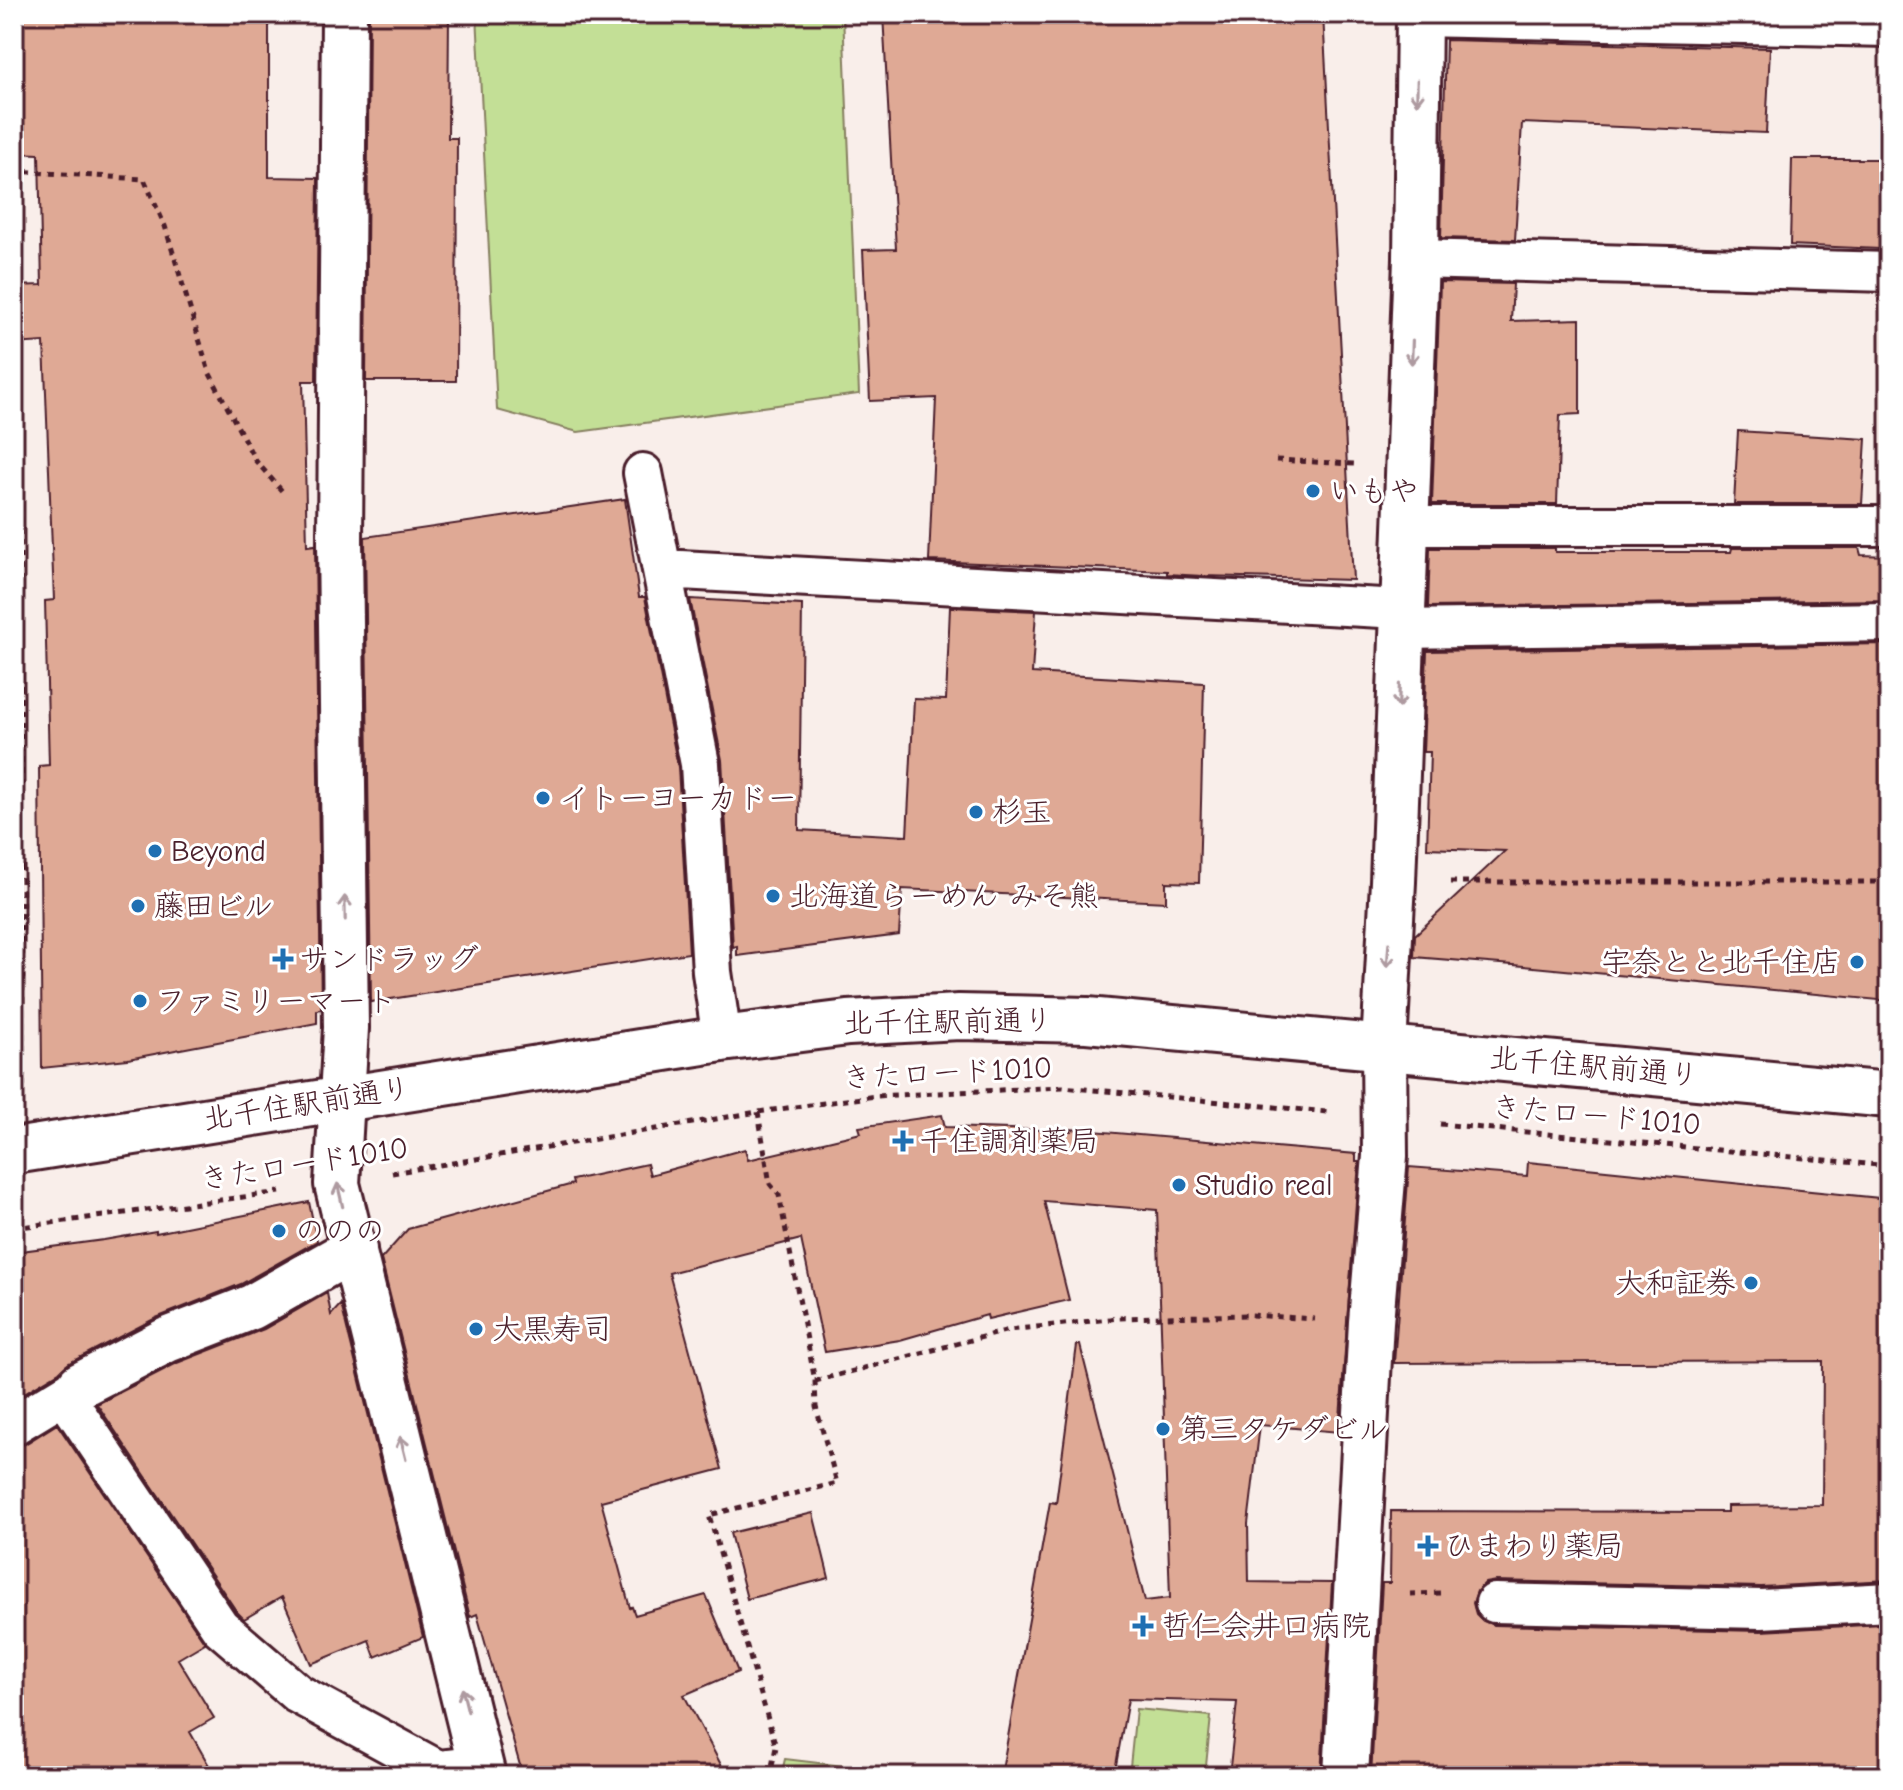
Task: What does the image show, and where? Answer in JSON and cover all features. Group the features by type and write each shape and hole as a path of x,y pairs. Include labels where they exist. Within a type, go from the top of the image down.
{"street":[{"path":"344,14 340,542 346,1028 337,1184 482,1771"},
{"path":"1346,1776 1371,1322 1386,1118 1384,1047 1416,259 1418,15"},
{"name":"北千住駅前通り","path":"14,1151 722,1039 848,1023 959,1017 1087,1020 1889,1095"},
{"path":"72,1390 167,1340 252,1307 354,1249"}],"lane":[{"path":"1418,15 1889,27"},
{"path":"1416,259 1889,272"},
{"path":"643,473 700,764 712,972 722,1039"},
{"path":"1405,526 1889,526"},
{"path":"662,569 1401,619 1889,622"},
{"path":"14,1425 72,1390 220,1627 298,1694 433,1773 482,1771"},
{"path":"1495,1603 1761,1609 1889,1602"}],"path":[{"path":"14,171 144,179 165,226 209,372 255,460 296,507 340,542"},
{"path":"1276,460 1407,467"},
{"path":"14,463 20,463 23,1087"},
{"path":"1393,882 1889,882"},
{"name":"きたロード1010","path":"14,1228 337,1184 443,1163 876,1096 1063,1087 1889,1166"},
{"path":"758,1112 770,1184 779,1195 815,1381 816,1407 837,1483 709,1515 776,1747 770,1776"},
{"path":"815,1381 1009,1330 1119,1318 1250,1315 1371,1322"},
{"path":"1357,1594 1473,1593 1495,1603"}],"green space":[{"path":"477,14 843,14 859,394 578,432 497,410"},
{"path":"1136,1709 1211,1716 1205,1776 1129,1776"},
{"path":"785,1759 927,1776 781,1776"}],"building":[{"path":"14,14 269,14 269,177 318,178 316,381 303,381 307,546 315,545 321,1009 317,1010 317,1023 128,1059 42,1068 39,766 49,765 45,601 54,600 44,342 14,344 14,286 42,285 39,154 14,153"},
{"path":"369,14 449,14 448,138 457,138 456,381 366,381"},
{"path":"883,14 1323,14 1353,580 1203,576 1167,574 1167,571 929,561 936,398 870,401 863,250 896,249"},
{"path":"1446,40 1770,48 1766,133 1522,123 1515,240 1441,238"},
{"path":"1792,159 1881,159 1880,249 1790,245"},
{"path":"1440,282 1513,284 1511,321 1580,319 1580,414 1560,415 1557,504 1432,504"},
{"path":"1738,431 1866,439 1862,504 1734,504"},
{"path":"625,499 639,597 645,597 678,767 689,953 371,1002 365,537"},
{"path":"1430,548 1731,552 1732,548 1859,548 1861,555 1889,556 1889,600 1428,607"},
{"path":"690,599 802,605 799,830 907,836 914,699 946,700 950,607 1036,611 1032,673 1204,683 1199,883 1166,882 1166,902 902,889 899,935 737,956 737,946 733,947 722,760"},
{"path":"1889,644 1889,1001 1414,957 1415,935 1505,851 1427,848 1430,752 1423,752 1427,651"},
{"path":"942,1115 945,1127 1071,1129 1356,1154 1356,1162 1359,1162 1339,1432 1260,1425 1248,1524 1249,1582 1332,1583 1321,1776 1229,1776 1237,1702 1128,1699 1114,1776 1001,1776 1050,1502 1056,1503 1077,1345 1080,1345 1145,1601 1170,1598 1157,1210 1044,1201 1069,1300 988,1319 987,1315 900,1340 825,1352 801,1239 669,1273 722,1469 601,1501 630,1608 635,1615 706,1595 738,1672 684,1695 727,1776 523,1776 477,1614 470,1617 381,1259 408,1229 573,1184 572,1180 647,1164 650,1175 745,1149 748,1160 861,1133 859,1127"},
{"path":"1528,1162 1889,1199 1889,1580 1761,1587 1496,1581 1485,1583 1477,1591 1473,1603 1476,1614 1494,1625 1761,1631 1882,1624 1881,1681 1889,1681 1889,1754 1883,1754 1884,1776 1371,1776 1382,1583 1390,1583 1391,1511 1727,1512 1727,1506 1822,1505 1823,1361 1394,1363 1409,1167 1527,1176"},
{"path":"309,1202 317,1241 241,1284 156,1318 69,1363 14,1399 14,1252 156,1233"},
{"path":"327,1293 331,1315 341,1304 423,1637 375,1657 369,1640 311,1664 282,1597 244,1619 237,1612 97,1404 177,1363 264,1329"},
{"path":"57,1424 205,1643 178,1659 214,1718 190,1732 215,1776 14,1776 14,1447 25,1444"},
{"path":"813,1513 829,1578 747,1599 730,1533"}],"place":[{"name":"いもや","path":"1313,491"},
{"name":"イトーヨーカドー","path":"543,798"},
{"name":"杉玉","path":"976,812"},
{"name":"Beyond","path":"155,851"},
{"name":"北海道らーめん みそ熊","path":"773,896"},
{"name":"藤田ビル","path":"138,906"},
{"name":"サンドラッグ","path":"283,959"},
{"name":"宇奈とと北千住店","path":"1857,962"},
{"name":"ファミリーマート","path":"140,1001"},
{"name":"千住調剤薬局","path":"903,1141"},
{"name":"Studio real","path":"1179,1185"},
{"name":"ののの","path":"279,1231"},
{"name":"大和証券","path":"1751,1283"},
{"name":"大黒寿司","path":"476,1329"},
{"name":"第三タケダビル","path":"1163,1429"},
{"name":"ひまわり薬局","path":"1428,1546"},
{"name":"哲仁会井口病院","path":"1143,1626"}]}
